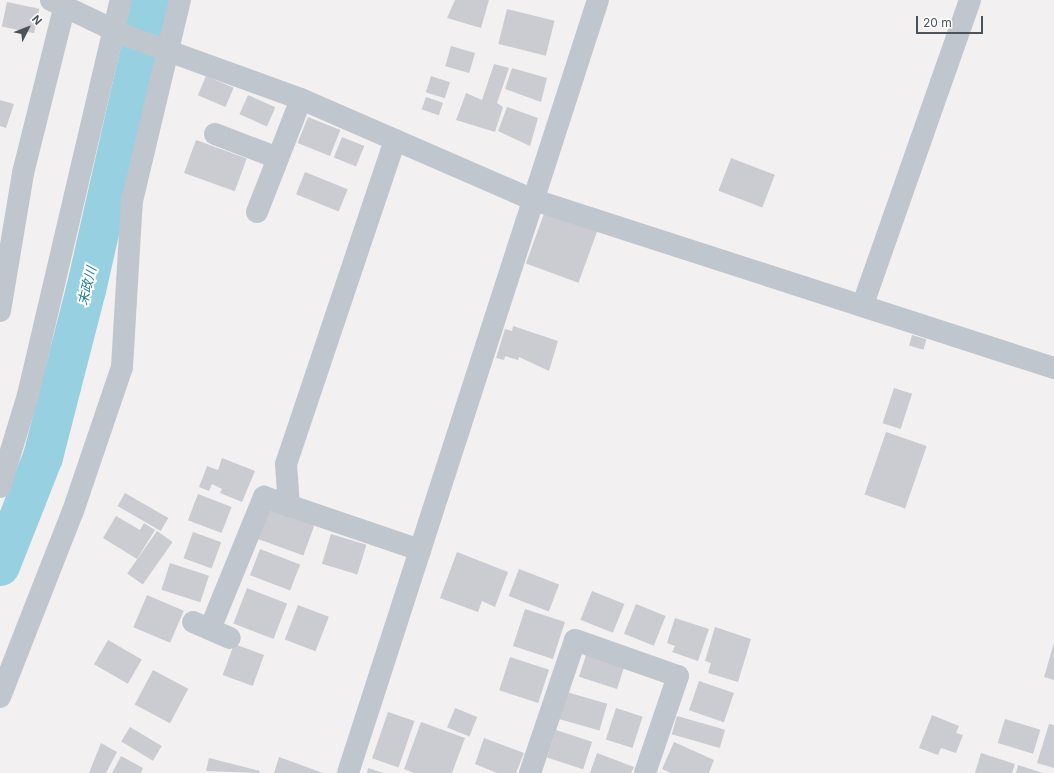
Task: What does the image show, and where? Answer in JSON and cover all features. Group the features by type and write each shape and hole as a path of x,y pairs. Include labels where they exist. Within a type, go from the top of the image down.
{"street":[{"path":"0,487 28,395 118,32 121,0"},
{"path":"0,697 73,511 122,367 132,201 162,46 180,0"},
{"path":"348,773 531,199 598,0"},
{"path":"863,304 970,0"},
{"path":"0,311 53,3 118,32 162,46 301,99 531,199 863,304 1054,368"},
{"path":"257,212 301,99"},
{"path":"215,134 278,158"},
{"path":"289,506 286,464 395,140"},
{"path":"230,638 201,625 264,497 420,550"},
{"path":"530,773 575,640 678,676 645,773"}],"building":[{"path":"455,0 489,0 481,28 447,18"},
{"path":"7,2 39,9 34,33 2,26"},
{"path":"507,9 555,21 546,56 498,44"},
{"path":"451,46 475,53 469,73 445,66"},
{"path":"494,64 509,68 497,103 503,107 495,132 456,120 466,93 482,100"},
{"path":"512,68 547,78 541,102 505,89"},
{"path":"206,76 234,88 225,107 198,95"},
{"path":"431,76 450,82 445,98 426,92"},
{"path":"248,95 275,107 267,126 239,114"},
{"path":"426,97 443,103 439,115 422,109"},
{"path":"0,100 14,104 6,128 0,126"},
{"path":"507,107 538,118 530,146 498,131"},
{"path":"308,117 340,130 330,156 298,143"},
{"path":"342,137 364,146 356,166 334,157"},
{"path":"196,140 247,158 235,191 184,173"},
{"path":"731,158 775,175 762,208 718,191"},
{"path":"305,172 348,189 339,211 296,194"},
{"path":"545,211 598,230 578,283 526,264"},
{"path":"513,326 558,341 549,371 519,357 518,360 505,356 504,360 496,358 505,329 512,331"},
{"path":"912,335 926,339 923,350 909,346"},
{"path":"894,388 912,394 901,429 883,423"},
{"path":"886,432 927,446 905,508 865,494"},
{"path":"222,458 255,471 242,502 220,493 222,489 212,484 209,491 199,487 207,466 218,470"},
{"path":"125,493 168,518 161,531 118,506"},
{"path":"198,494 232,507 222,533 188,520"},
{"path":"270,504 316,521 303,556 257,539"},
{"path":"116,516 140,530 144,523 155,530 137,559 103,538"},
{"path":"157,531 173,542 143,584 127,574"},
{"path":"193,532 221,542 212,569 183,558"},
{"path":"331,534 366,545 357,574 322,564"},
{"path":"260,549 300,564 290,591 250,575"},
{"path":"457,552 508,572 495,607 482,601 478,612 440,598"},
{"path":"170,563 209,576 200,602 161,590"},
{"path":"519,569 559,584 549,611 509,596"},
{"path":"247,588 287,603 274,639 233,623"},
{"path":"592,591 624,604 613,633 580,620"},
{"path":"147,595 184,611 170,643 133,627"},
{"path":"636,604 666,616 654,646 624,634"},
{"path":"298,605 329,617 316,651 285,640"},
{"path":"525,609 565,622 553,659 513,646"},
{"path":"675,618 709,629 698,661 672,652 675,646 667,643"},
{"path":"715,627 751,639 738,682 708,673 711,663 705,661"},
{"path":"108,640 142,660 128,684 94,664"},
{"path":"1054,643 1054,680 1044,677"},
{"path":"234,644 264,655 253,686 223,675"},
{"path":"587,652 625,664 617,689 579,677"},
{"path":"510,657 549,670 538,703 499,690"},
{"path":"153,670 188,689 170,723 135,704"},
{"path":"699,681 734,693 724,722 689,710"},
{"path":"563,691 607,704 600,731 555,718"},
{"path":"455,708 477,717 469,736 447,727"},
{"path":"616,708 643,717 632,748 606,739"},
{"path":"388,712 414,721 399,767 372,758"},
{"path":"932,715 959,726 956,733 963,735 956,753 941,748 938,755 919,748"},
{"path":"677,716 725,730 720,748 672,734"},
{"path":"1005,719 1040,730 1033,754 998,743"},
{"path":"421,722 465,738 452,773 414,773 404,769"},
{"path":"1049,724 1054,725 1054,768 1037,763"},
{"path":"130,727 162,746 153,761 121,742"},
{"path":"556,730 592,742 583,769 547,758"},
{"path":"484,738 524,753 516,773 497,773 475,764"},
{"path":"674,742 714,760 709,773 671,773 662,769"},
{"path":"101,743 117,752 106,773 89,773"},
{"path":"597,753 634,767 631,773 590,773"},
{"path":"981,753 1015,764 1012,773 975,773"},
{"path":"121,756 143,768 141,773 112,773"},
{"path":"279,757 323,773 274,773"},
{"path":"209,758 260,771 259,773 206,771"},
{"path":"1018,765 1043,773 1016,773"},
{"path":"368,768 384,773 367,773"}],"waterway":[{"name":"末政川","path":"0,566 43,457 86,290 152,0"}]}
